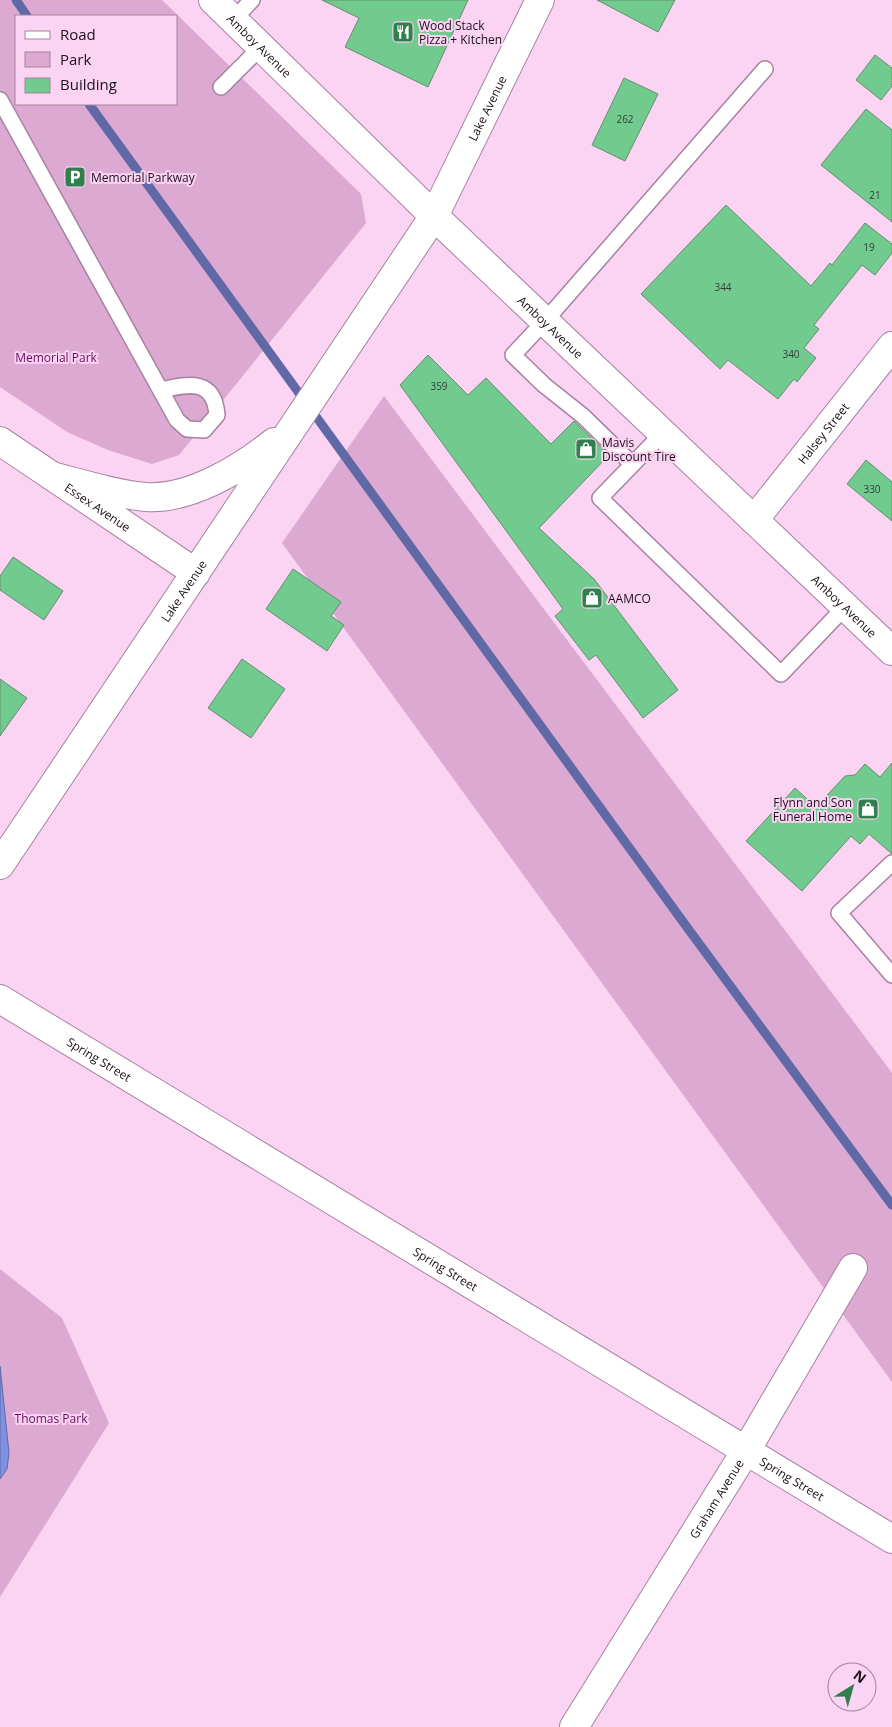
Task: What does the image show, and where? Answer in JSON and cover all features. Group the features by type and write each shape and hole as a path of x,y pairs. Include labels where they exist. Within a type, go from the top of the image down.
{"street":[{"name":"Amboy Avenue","path":"213,0 434,216 662,433 845,607 890,644"},
{"name":"Lake Avenue","path":"0,865 196,573 289,430 434,216 540,0"},
{"name":"Halsey Street","path":"754,520 892,346"},
{"path":"52,476 115,493 148,497 180,492 218,480 258,455 289,430"},
{"name":"Essex Avenue","path":"0,441 196,573"},
{"name":"Spring Street","path":"0,998 892,1539"},
{"name":"Graham Avenue","path":"574,1727 746,1449 853,1268"}],"lane":[{"path":"233,20 252,0"},
{"path":"221,86 261,46"},
{"path":"632,464 583,416 513,355 545,321 765,69"},
{"path":"0,100 161,390"},
{"path":"662,433 600,498 781,674 845,607"},
{"path":"892,863 839,913 892,975"}],"green space":[{"name":"Memorial Park","path":"0,0 162,0 177,15 15,15 15,105 178,105 178,16 361,194 366,223 179,455 152,464 108,450 67,432 0,387"},
{"path":"384,396 892,1073 892,1382 282,543"},
{"name":"Thomas Park","path":"0,1269 62,1318 109,1423 0,1597"}],"water":[{"path":"0,1366 9,1453 7,1469 0,1479"}],"building":[{"name":"Wood Stack Pizza + Kitchen","path":"322,0 468,0 428,87 345,47 359,18"},
{"path":"597,0 675,0 658,32"},
{"path":"875,55 892,68 892,86 881,100 856,80"},
{"path":"624,78 658,94 625,161 592,145"},
{"path":"866,109 892,130 892,222 821,165"},
{"path":"726,205 811,286 830,263 832,265 865,223 892,244 892,253 875,275 862,265 814,325 819,329 804,348 816,358 797,382 794,379 778,399 728,360 720,369 641,294"},
{"path":"428,355 468,395 486,378 551,444 574,421 609,455 539,528 594,579 678,690 643,718 596,655 589,660 555,616 563,609 400,385"},
{"path":"866,460 892,482 892,521 847,484"},
{"path":"13,557 63,591 44,620 0,590 0,576"},
{"path":"293,569 341,602 331,616 344,625 327,651 266,609"},
{"path":"242,659 285,689 251,738 208,708"},
{"path":"0,679 27,698 0,736"},
{"path":"892,763 892,854 869,834 860,844 851,836 802,891 746,841 795,788 816,807 845,776 855,775 865,764 880,777"}],"waterway":[{"path":"16,0 26,15"},
{"path":"90,105 689,930 892,1205"}],"place":[{"name":"Wood Stack Pizza + Kitchen","path":"403,32"},
{"name":"Memorial Parkway","path":"75,177"},
{"name":"Mavis Discount Tire","path":"586,449"},
{"name":"AAMCO","path":"592,598"},
{"name":"Flynn and Son Funeral Home","path":"868,809"}]}
